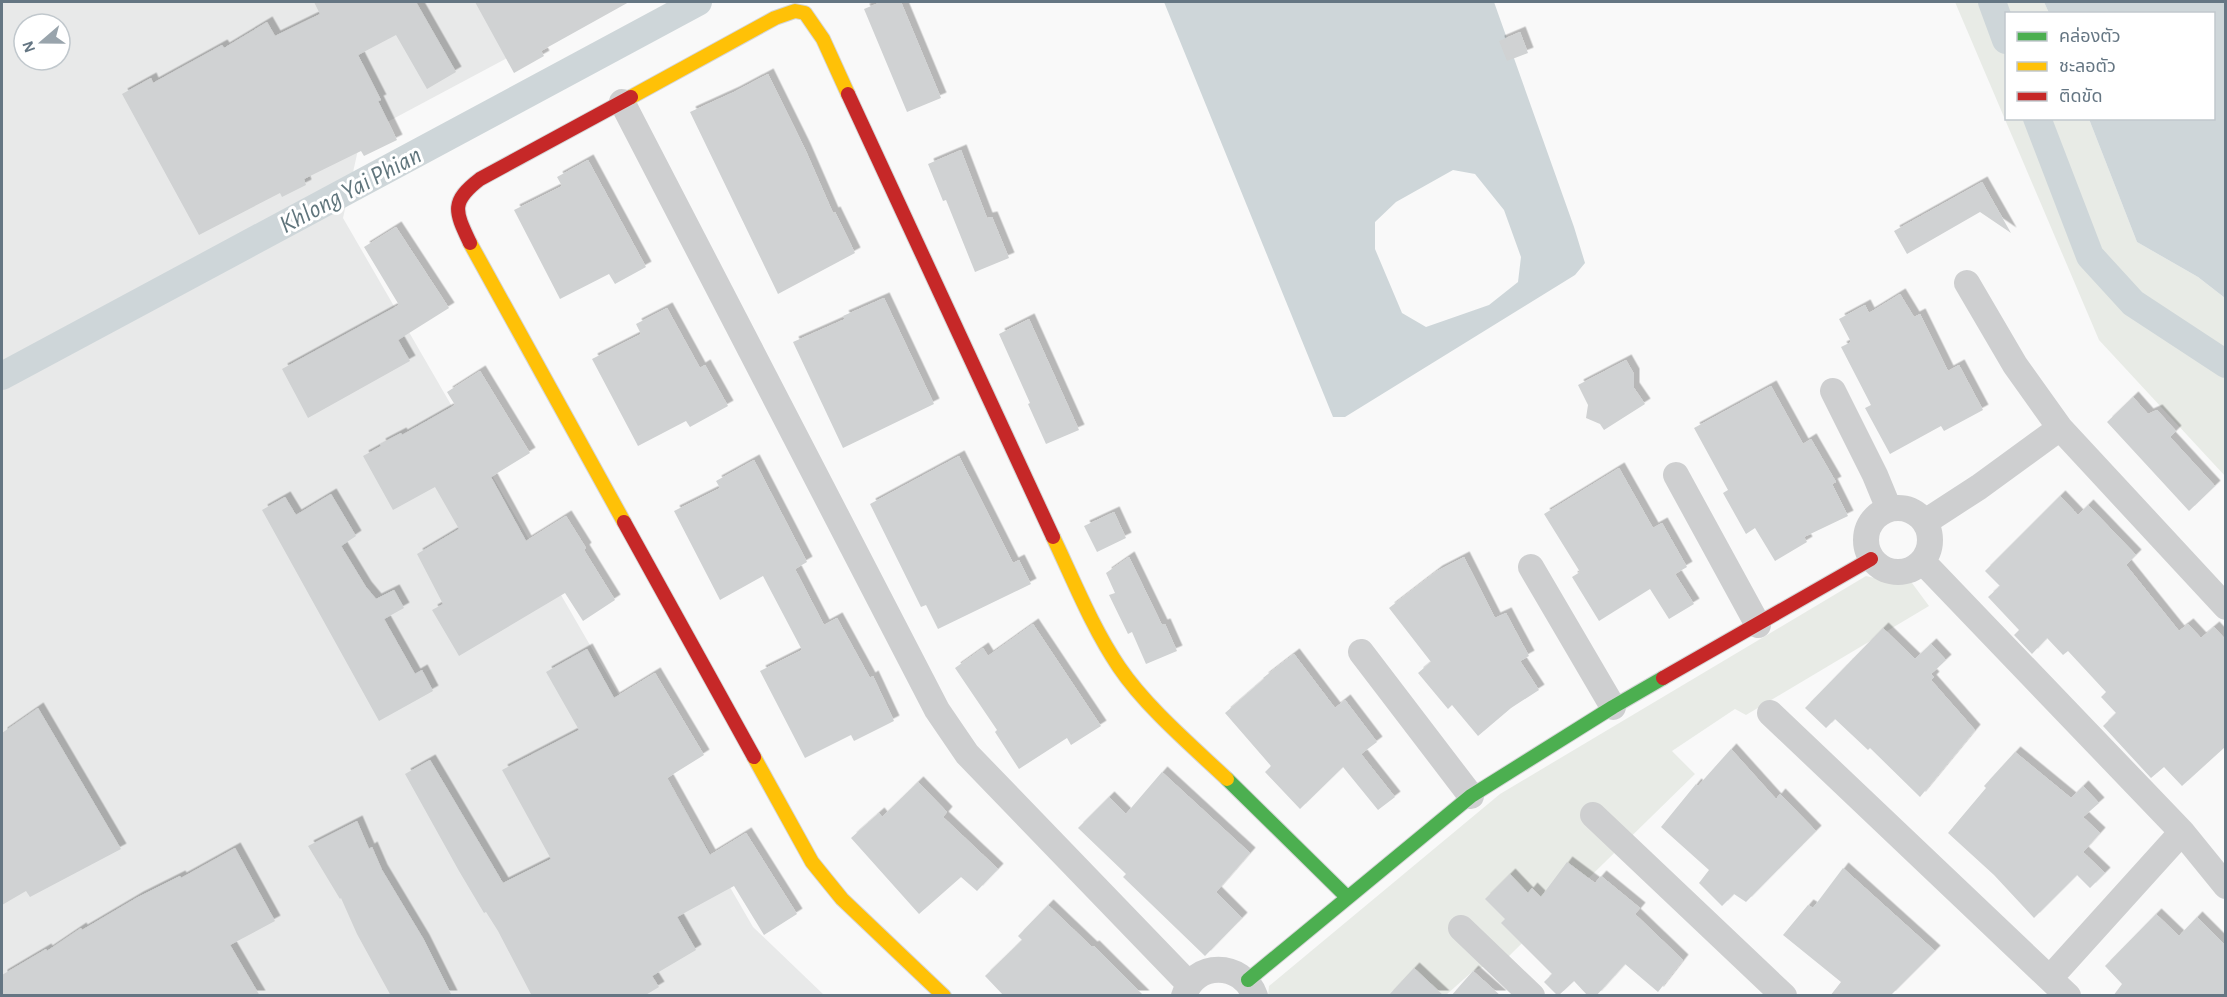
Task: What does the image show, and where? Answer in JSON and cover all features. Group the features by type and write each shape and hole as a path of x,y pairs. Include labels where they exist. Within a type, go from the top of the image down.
{"street":[{"path":"944,996 842,899 812,862 469,241 457,213 457,200 463,191 480,179 775,18 795,11 805,13 823,39 1096,629 1120,669 1153,707 1347,897"},
{"path":"622,102 937,710 967,754 1186,990 1195,977 1210,970 1226,970 1251,988 1347,897 1471,796 1613,707 1871,559"},
{"path":"1967,283 2015,365 2060,428 2226,607"},
{"path":"1833,391 1889,509"},
{"path":"1925,522 1979,488 2060,428"},
{"path":"1676,475 1758,625"},
{"path":"1899,507 1909,510 1925,522 1930,535 1929,549 1923,562 1914,569 1902,573 1890,573 1880,568 1871,559 1866,548 1865,535 1870,523 1878,514 1889,509 1899,507"},
{"path":"1923,562 2182,832 2226,886"},
{"path":"1532,567 1613,707"},
{"path":"1361,652 1471,796"},
{"path":"1770,713 2068,996"},
{"path":"1593,815 1784,996"},
{"path":"2050,978 2182,832"},
{"path":"1461,928 1532,996"}],"shaded area":[{"path":"2,2 612,2 361,136 343,218 753,927 824,995 2,996"},
{"path":"1164,2 1494,2 1585,263 1575,275 1345,417 1333,417","holes":["1453,170 1475,174 1504,210 1521,257 1518,282 1489,305 1426,327 1402,313 1375,249 1375,222 1396,202"]},
{"path":"1955,2 2044,2 2049,12 2005,12 2005,119"},
{"path":"2044,2 2225,2 2225,298 2198,277 2137,242 2089,120 2215,120 2215,12 2049,12"},
{"path":"2005,120 2089,120 2137,242 2198,277 2225,298 2225,476 2099,340"},
{"path":"1866,576 1895,583 1912,583 1929,606 1746,715 1735,709 1672,751 1695,774 1509,956 1473,971 1446,995 1268,996 1269,986 1500,794"}],"building":[{"path":"314,2 416,2 456,72 427,89 396,35 358,55 381,100 378,101 397,140 364,156 361,151 304,179 306,185 282,197 280,193 199,235 122,94 151,78 153,83 222,45 224,48 267,22 275,36 320,14"},
{"path":"475,2 629,2 541,51 544,56 514,73"},
{"path":"881,2 901,2 941,98 907,112 864,9"},
{"path":"1520,32 1528,53 1507,61 1499,41"},
{"path":"768,74 833,213 835,212 855,253 778,294 690,112"},
{"path":"961,150 987,218 992,217 1009,258 975,272 946,200 943,201 928,164"},
{"path":"588,160 646,267 615,284 609,274 560,299 514,210 562,186 557,177"},
{"path":"1982,182 2011,233 1980,212 1907,254 1894,231"},
{"path":"396,227 449,308 398,340 410,361 308,418 282,369 399,305 364,247"},
{"path":"1900,294 1914,317 1920,314 1948,371 1959,365 1983,410 1944,431 1941,426 1890,454 1865,408 1871,405 1841,347 1851,342 1839,319 1865,305 1869,313"},
{"path":"884,298 934,404 843,448 793,342 845,319 843,316"},
{"path":"667,308 700,368 705,365 728,406 690,427 686,421 638,446 592,359 641,334 636,324"},
{"path":"1029,319 1079,430 1046,444 999,334"},
{"path":"1626,360 1634,374 1634,388 1645,404 1604,430 1600,424 1586,418 1588,405 1578,385"},
{"path":"480,371 530,453 491,477 526,541 566,516 615,600 583,621 565,593 459,656 432,610 443,604 417,554 459,529 435,487 393,510 363,456 381,446 380,444 401,433 402,435 455,405 447,392"},
{"path":"1771,386 1803,444 1811,439 1836,482 1832,484 1848,516 1804,537 1807,542 1775,561 1755,528 1746,534 1723,493 1728,490 1694,428"},
{"path":"2133,397 2148,414 2157,410 2176,431 2170,437 2215,486 2189,511 2107,422"},
{"path":"959,456 1013,563 1019,560 1031,584 938,629 926,605 921,607 870,504"},
{"path":"754,460 807,562 795,569 824,625 837,618 870,678 873,676 894,721 854,741 851,735 805,758 760,671 802,650 763,576 720,600 674,511 720,488 716,481"},
{"path":"1619,468 1653,528 1662,523 1687,567 1675,574 1694,604 1669,619 1650,589 1599,621 1572,577 1580,572 1544,514"},
{"path":"331,494 356,536 341,546 376,599 394,590 404,608 384,619 415,674 422,670 433,691 379,721 262,510 285,497 296,515"},
{"path":"2060,496 2078,515 2088,505 2136,555 2126,565 2179,631 2188,624 2201,638 2214,627 2226,640 2226,746 2182,786 2164,767 2151,778 2103,726 2116,713 2101,697 2106,692 2068,651 2063,655 2047,638 2032,654 2014,635 2019,630 1988,597 2000,586 1985,571"},
{"path":"1114,512 1126,538 1097,552 1084,526"},
{"path":"1129,557 1177,651 1146,664 1132,632 1128,634 1109,595 1115,593 1106,573"},
{"path":"1464,557 1495,618 1506,613 1529,656 1520,661 1539,690 1511,708 1478,736 1452,705 1448,709 1418,673 1431,662 1389,608 1437,571"},
{"path":"1033,624 1101,726 1071,745 1067,738 1019,769 995,732 997,730 955,668 983,648 988,656"},
{"path":"1883,628 1915,659 1931,644 1946,660 1931,674 1934,677 1931,680 1975,730 1920,797 1870,748 1868,750 1835,719 1826,728 1805,708"},
{"path":"587,649 614,698 655,673 704,755 667,778 710,855 746,833 797,914 764,935 734,886 677,917 696,950 652,976 659,987 644,996 532,996 498,931 486,912 484,913 459,871 405,774 430,760 503,883 551,859 502,770 579,730 546,672"},
{"path":"1294,654 1335,708 1345,700 1377,742 1361,754 1395,797 1378,810 1343,767 1300,809 1265,772 1271,766 1225,713 1263,678"},
{"path":"38,708 121,849 30,897 26,891 2,905 2,733"},
{"path":"1731,749 1776,799 1780,794 1816,831 1746,902 1734,894 1722,906 1699,883 1709,870 1661,827 1696,784 1698,786"},
{"path":"2015,752 2071,798 2083,786 2099,803 2083,817 2100,833 2083,852 2105,873 2090,888 2077,875 2034,918 1994,875 1948,833 1986,788 1984,786"},
{"path":"1162,772 1250,853 1216,892 1242,918 1205,956 1123,877 1126,874 1078,828 1109,797 1126,814"},
{"path":"918,782 947,812 943,817 998,869 977,891 961,877 919,914 851,838 879,813 882,817"},
{"path":"357,821 369,849 372,847 382,870 424,940 452,996 391,996 357,934 341,898 308,846"},
{"path":"235,848 275,921 230,945 260,996 2,996 2,975 46,949 47,951 81,928 82,930 138,897 180,876 181,878"},
{"path":"1567,862 1595,883 1601,876 1640,908 1635,914 1683,960 1658,992 1625,964 1596,996 1588,996 1574,981 1558,996 1544,982 1552,974 1501,923 1505,919 1485,899 1510,874 1528,893 1532,888 1541,897"},
{"path":"1843,868 1935,951 1890,996 1830,996 1841,982 1783,935 1808,905 1813,908"},
{"path":"1048,905 1092,947 1094,946 1144,996 1004,996 985,976 1022,940 1018,936"},
{"path":"2156,914 2179,936 2197,917 2226,946 2226,996 2113,996 2122,984 2105,966"},
{"path":"1414,968 1444,996 1388,996"},
{"path":"1473,971 1501,996 1451,996"}],"waterway":[{"name":"Khlong Yai Phian","path":"2,376 698,2"},
{"path":"1992,2 2005,37"},
{"path":"2038,120 2090,256 2133,303 2226,364"}],"traffic: fast":[{"path":"1248,980 1471,796 1663,678"},
{"path":"1227,779 1347,897"}],"traffic: slow":[{"path":"631,97 775,18 795,11 805,13 823,39 848,94"},
{"path":"470,243 624,522"},
{"path":"1053,537 1092,620 1119,667 1142,697 1227,779"},
{"path":"754,757 812,862 842,899 944,996"}],"traffic: jam":[{"path":"848,94 1053,537"},
{"path":"470,243 461,223 458,208 470,187 480,179 631,97"},
{"path":"624,522 754,757"},
{"path":"1663,678 1871,559"}]}
